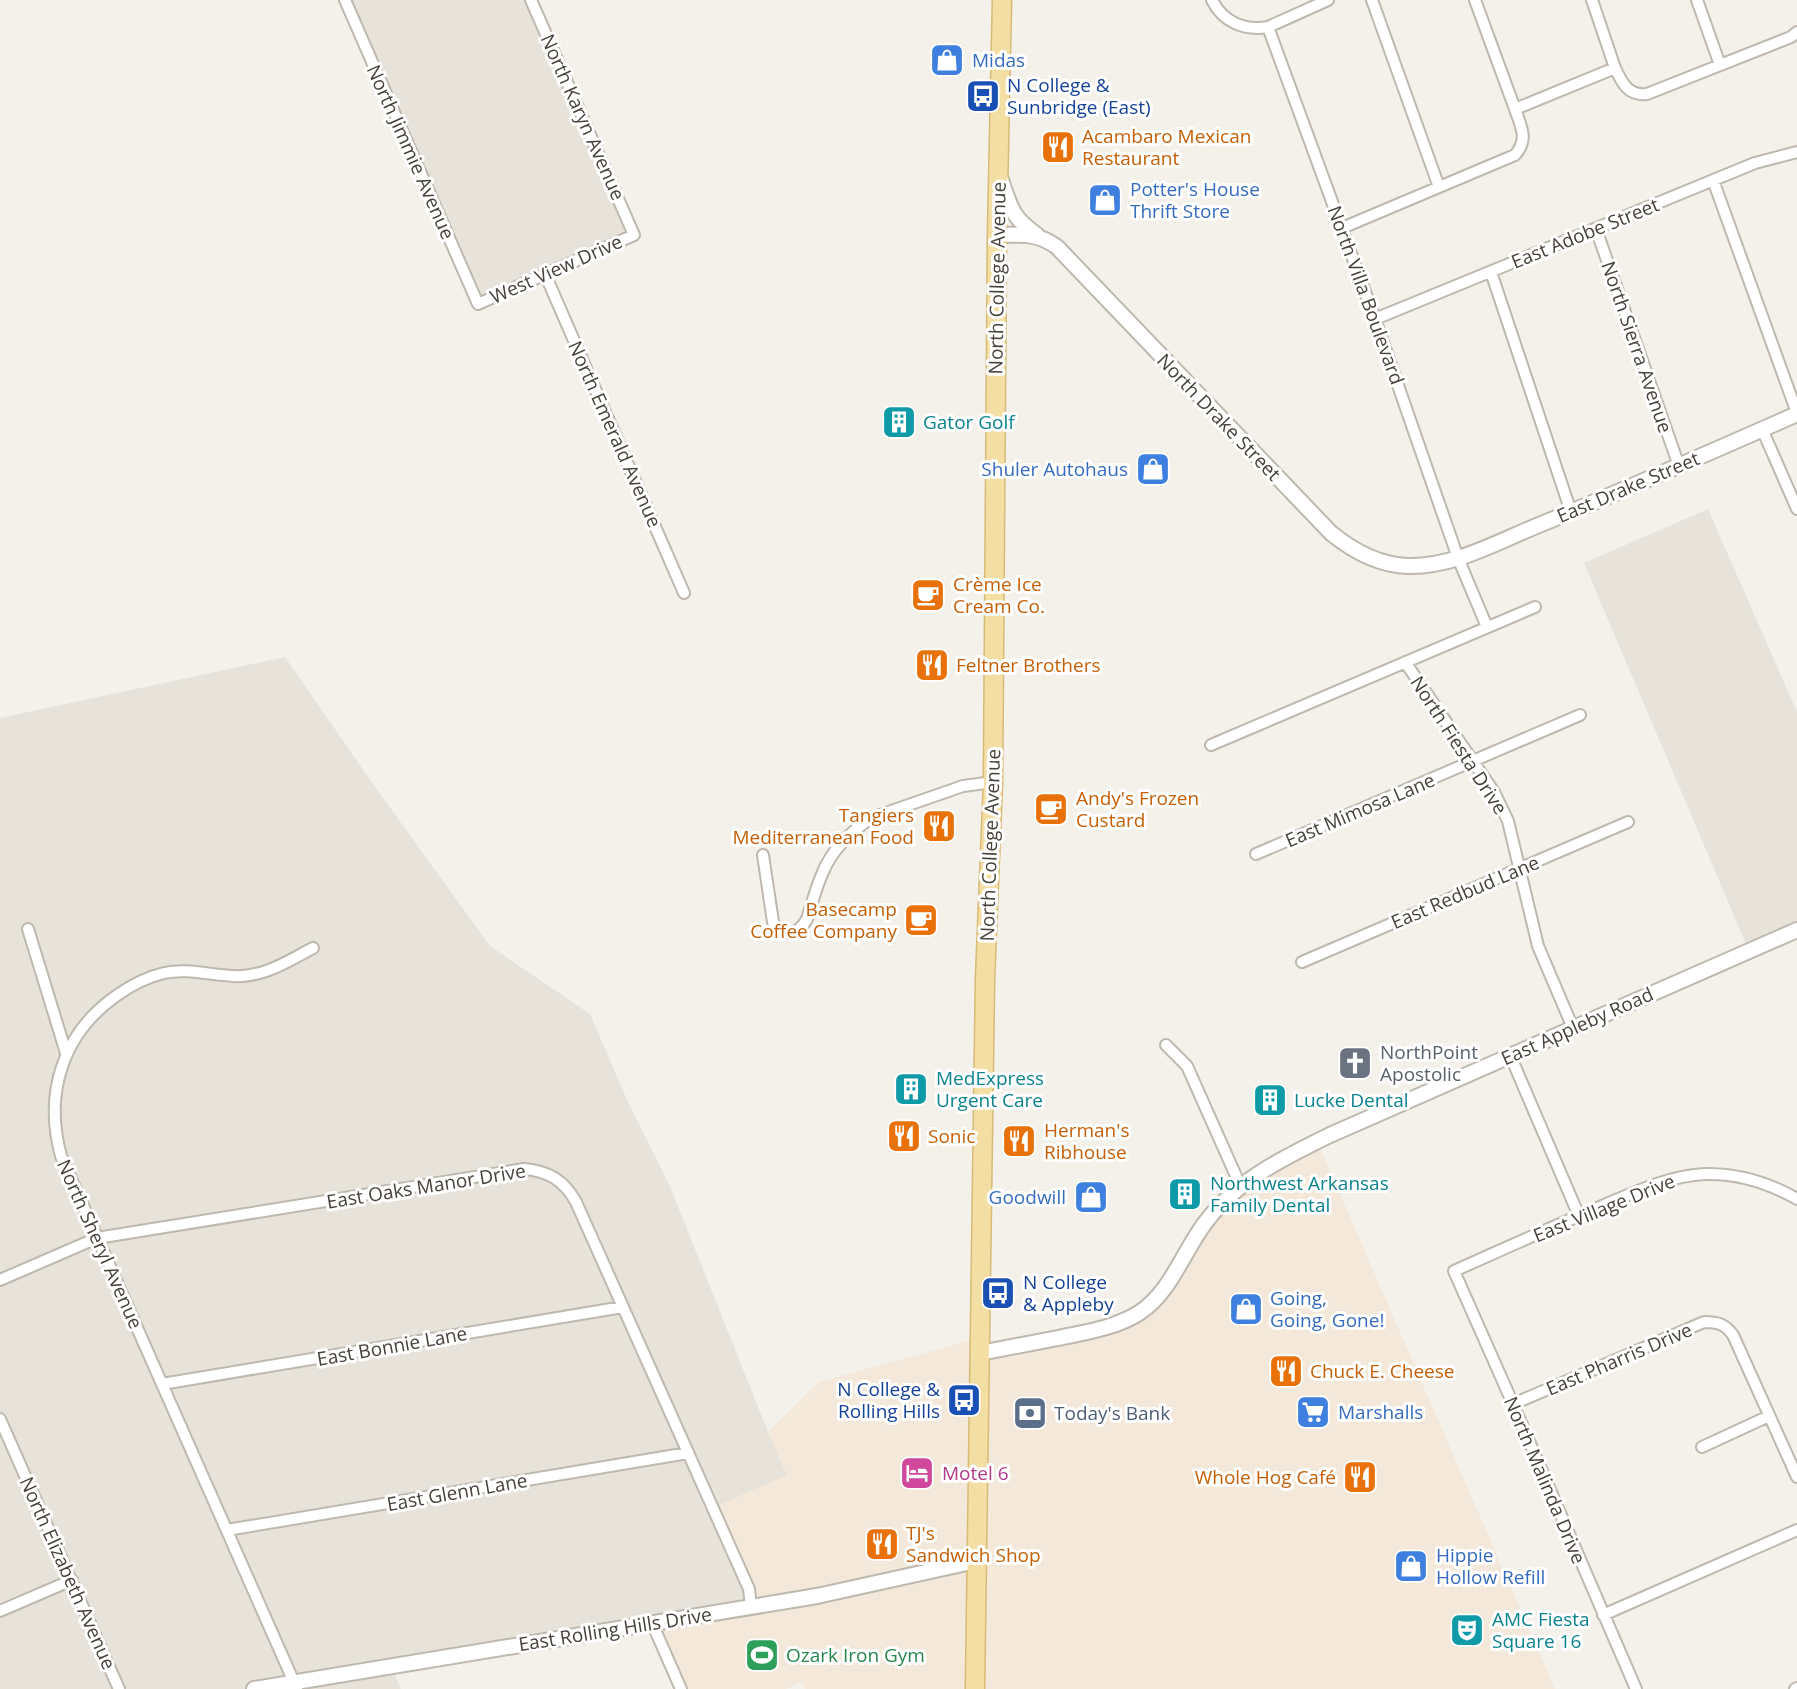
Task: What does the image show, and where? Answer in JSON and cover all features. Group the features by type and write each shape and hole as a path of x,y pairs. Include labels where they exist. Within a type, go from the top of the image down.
{"main road":[{"name":"North College Avenue","path":"975,1689 985,979 993,782 997,235 1002,0"}],"street":[{"name":"North Jimmie Avenue","path":"345,0 478,304"},
{"name":"North Karyn Avenue","path":"531,0 634,235"},
{"path":"1212,0 1222,15 1248,29 1268,27 1328,0"},
{"path":"1372,0 1439,187"},
{"path":"1342,228 1515,155 1521,148 1524,140 1522,129 1475,0"},
{"path":"1592,0 1615,68 1625,87 1639,95 1791,37 1797,32"},
{"path":"1697,0 1720,65"},
{"name":"North Villa Boulevard","path":"1268,27 1458,558 1487,627"},
{"path":"1515,109 1615,68"},
{"name":"East Adobe Street","path":"1375,320 1755,163 1797,152"},
{"name":"North Drake Street","path":"998,172 1016,218 1022,225 1057,247 1320,523 1342,542 1364,555 1392,564 1420,565 1458,558"},
{"path":"1713,180 1797,414"},
{"name":"North Sierra Avenue","path":"1596,229 1679,466"},
{"name":"West View Drive","path":"478,304 634,235"},
{"path":"997,235 1041,237"},
{"path":"1491,272 1571,512"},
{"name":"North Emerald Avenue","path":"545,274 684,593"},
{"name":"East Drake Street","path":"1458,558 1797,414"},
{"path":"1762,429 1797,509"},
{"path":"1211,745 1535,607"},
{"name":"North Fiesta Drive","path":"1405,662 1494,792 1508,821 1538,946 1573,1028"},
{"name":"East Mimosa Lane","path":"1255,854 1580,715"},
{"path":"763,855 773,922 782,932 796,931 803,927 807,919 823,870 837,850 871,818 963,786 993,782"},
{"name":"East Redbud Lane","path":"1302,962 1628,822"},
{"path":"28,929 66,1052"},
{"name":"East Appleby Road","path":"980,1353 1098,1330 1139,1313 1157,1297 1205,1223 1240,1185 1271,1166 1314,1143 1510,1055 1797,930"},
{"name":"North Sheryl Avenue","path":"296,1685 61,1156 54,1105 66,1052 91,1016 124,990 142,980 164,973 190,971 236,976 256,974 275,968 313,948"},
{"path":"1166,1045 1187,1066 1240,1185"},
{"path":"1510,1055 1579,1216"},
{"name":"East Oaks Manor Drive","path":"0,1280 97,1238 510,1171 524,1169 547,1173 557,1178 571,1194 748,1589 751,1606"},
{"name":"East Village Drive","path":"1454,1271 1579,1216 1670,1180 1705,1174 1742,1177 1762,1182 1797,1199"},
{"name":"North Malinda Drive","path":"1454,1271 1636,1689"},
{"name":"East Bonnie Lane","path":"162,1384 623,1307"},
{"name":"East Pharris Drive","path":"1513,1404 1704,1322 1718,1322 1734,1335 1797,1478"},
{"path":"1702,1447 1769,1416"},
{"name":"North Elizabeth Avenue","path":"0,1419 5,1442 72,1580 119,1689"},
{"name":"East Glenn Lane","path":"227,1530 688,1453"},
{"path":"1603,1615 1797,1530"},
{"name":"East Rolling Hills Drive","path":"254,1689 296,1685 817,1596 975,1562"},
{"path":"0,1612 72,1580"},
{"path":"652,1623 681,1689"}],"shaded area":[{"path":"345,0 531,0 634,235 478,304"},
{"path":"1708,509 1797,712 1797,930 1749,951 1584,563"},
{"path":"285,657 490,946 590,1014 628,1102 671,1189 787,1475 751,1606 391,1667 401,1689 0,1689 0,718"},
{"path":"1317,1141 1555,1689 805,1689 802,1682 785,1689 681,1689 652,1623 751,1606 712,1508 787,1475 768,1432 819,1382 980,1338 980,1352 1139,1313 1240,1185"}],"place":[{"name":"Midas","path":"947,60"},
{"name":"N College & Sunbridge (East)","path":"983,96"},
{"name":"Acambaro Mexican Restaurant","path":"1058,147"},
{"name":"Potter's House Thrift Store","path":"1105,200"},
{"name":"Gator Golf","path":"899,422"},
{"name":"Shuler Autohaus","path":"1153,469"},
{"name":"Crème Ice Cream Co.","path":"928,595"},
{"name":"Feltner Brothers","path":"932,665"},
{"name":"Andy's Frozen Custard","path":"1051,809"},
{"name":"Tangiers Mediterranean Food","path":"939,826"},
{"name":"Basecamp Coffee Company","path":"921,920"},
{"name":"NorthPoint Apostolic","path":"1355,1063"},
{"name":"MedExpress Urgent Care","path":"911,1089"},
{"name":"Lucke Dental","path":"1270,1100"},
{"name":"Sonic","path":"904,1136"},
{"name":"Herman's Ribhouse","path":"1019,1141"},
{"name":"Northwest Arkansas Family Dental","path":"1185,1194"},
{"name":"Goodwill","path":"1091,1197"},
{"name":"N College & Appleby","path":"998,1293"},
{"name":"Going, Going, Gone!","path":"1246,1309"},
{"name":"Chuck E. Cheese","path":"1286,1371"},
{"name":"N College & Rolling Hills","path":"964,1400"},
{"name":"Marshalls","path":"1313,1412"},
{"name":"Today's Bank","path":"1030,1413"},
{"name":"Motel 6","path":"917,1473"},
{"name":"Whole Hog Café","path":"1360,1477"},
{"name":"TJ's Sandwich Shop","path":"882,1544"},
{"name":"Hippie Hollow Refill","path":"1411,1566"},
{"name":"AMC Fiesta Square 16","path":"1467,1630"},
{"name":"Ozark Iron Gym","path":"762,1655"}]}
